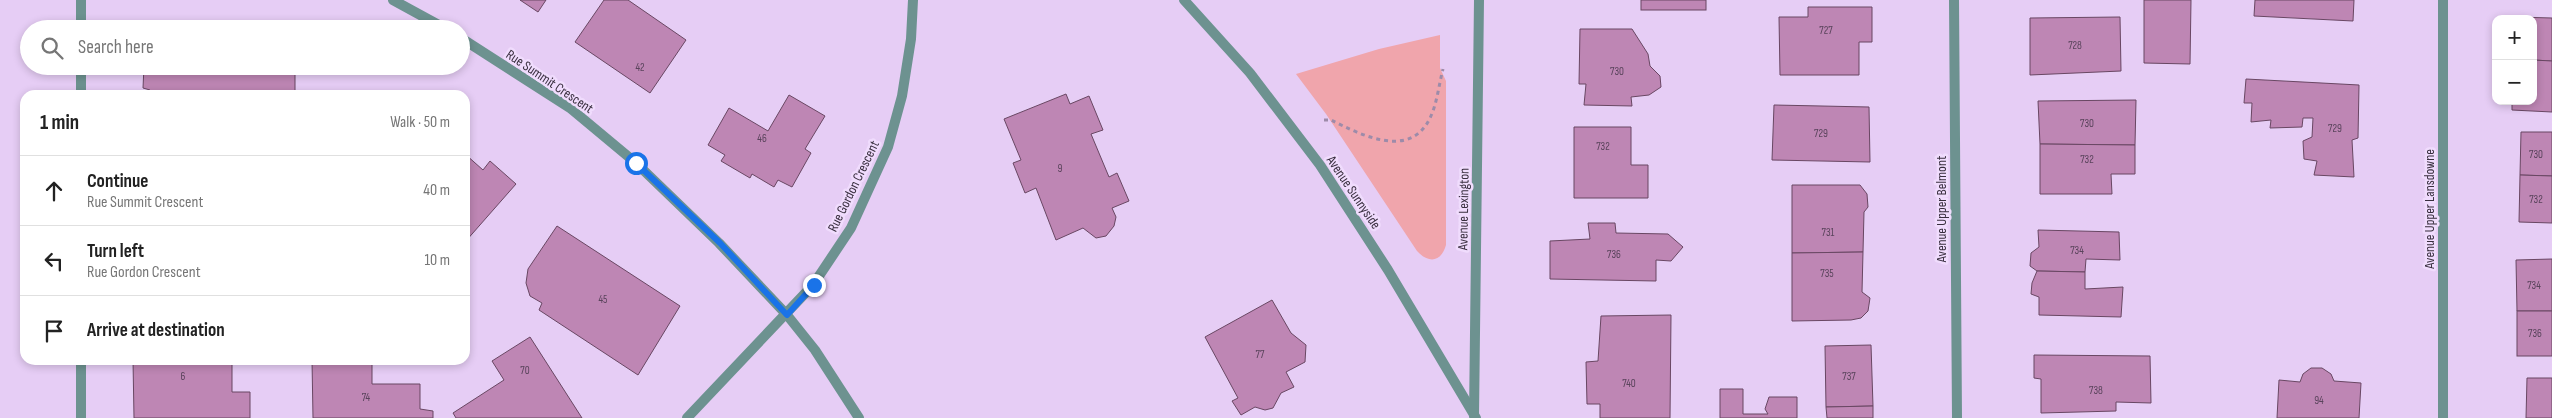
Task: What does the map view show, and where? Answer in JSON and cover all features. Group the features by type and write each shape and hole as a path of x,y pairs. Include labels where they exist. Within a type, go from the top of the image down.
{"street":[{"path":"81,0 81,20"},
{"path":"392,0 429,20"},
{"name":"Rue Gordon Crescent","path":"687,418 814,285 850,228 888,147 902,96 911,39 913,0"},
{"name":"Avenue Sunnyside","path":"1184,0 1250,73 1320,165 1388,270 1474,417"},
{"name":"Avenue Lexington","path":"1474,417 1479,0"},
{"name":"Avenue Upper Belmont","path":"1954,0 1957,418"},
{"name":"Avenue Upper Lansdowne","path":"2443,0 2443,418"},
{"name":"Rue Summit Crescent","path":"470,44 570,108 636,163 720,243 787,315 815,350 859,418"},
{"path":"81,75 81,90"},
{"path":"81,365 81,418"}],"path":[{"path":"1324,120 1331,120 1375,140 1400,142 1416,137 1430,118 1444,69"}],"shaded area":[{"path":"1440,35 1440,68 1446,81 1446,245 1438,258 1430,259 1417,251 1326,114 1296,74 1379,49"}],"building":[{"path":"520,0 546,0 538,12"},
{"path":"604,0 628,0 686,40 650,93 575,42"},
{"path":"1641,0 1706,0 1706,10 1641,10"},
{"path":"2144,0 2191,0 2190,64 2144,63"},
{"path":"2255,0 2354,0 2353,21 2254,16"},
{"path":"1808,7 1872,7 1872,42 1859,42 1859,75 1780,75 1779,17 1808,17"},
{"path":"2120,17 2121,71 2030,75 2030,18"},
{"path":"2537,18 2552,18 2552,61 2537,60"},
{"path":"1580,29 1632,29 1648,54 1650,66 1660,76 1661,87 1649,95 1631,97 1632,106 1584,105 1586,84 1579,84"},
{"path":"2537,60 2552,61 2552,112 2512,110 2512,105 2537,105"},
{"path":"144,75 295,75 295,90 150,90 143,88"},
{"path":"2246,79 2359,85 2358,138 2352,140 2354,177 2314,175 2317,161 2304,159 2303,141 2312,137 2313,118 2303,118 2302,127 2270,128 2271,120 2251,122 2252,103 2244,103"},
{"path":"1066,94 1070,104 1089,96 1103,130 1091,134 1109,177 1117,173 1129,201 1112,208 1116,217 1114,226 1106,236 1096,238 1083,228 1056,240 1036,188 1025,193 1013,163 1021,160 1004,119"},
{"path":"789,95 825,116 805,149 811,153 792,187 778,180 774,187 752,174 750,178 721,161 725,155 708,145 729,108 768,131"},
{"path":"2136,100 2135,145 2040,144 2038,101"},
{"path":"1774,105 1869,107 1870,162 1772,160"},
{"path":"1574,127 1631,127 1631,165 1648,165 1648,198 1574,198"},
{"path":"2521,132 2552,132 2552,176 2520,175"},
{"path":"2040,144 2135,145 2135,174 2111,174 2112,194 2040,194"},
{"path":"470,158 483,170 490,161 516,184 470,236"},
{"path":"2520,175 2552,176 2552,223 2519,222"},
{"path":"1792,185 1860,185 1867,194 1868,207 1864,212 1863,252 1792,253"},
{"path":"1588,223 1615,223 1616,233 1668,234 1683,247 1671,261 1656,260 1656,281 1550,279 1550,241 1590,239"},
{"path":"557,226 680,306 638,375 539,310 542,303 530,296 526,283 528,269"},
{"path":"2038,230 2119,232 2120,260 2086,259 2085,272 2037,271 2030,266 2031,253 2039,247"},
{"path":"1863,252 1862,292 1870,298 1868,311 1861,318 1851,320 1792,321 1792,253"},
{"path":"2552,259 2552,311 2517,311 2516,260"},
{"path":"2037,271 2085,272 2085,289 2123,287 2121,317 2039,315 2039,297 2031,294 2032,283"},
{"path":"1272,300 1291,333 1306,345 1305,362 1286,372 1294,387 1281,393 1273,408 1265,410 1255,407 1241,415 1232,401 1238,398 1205,337"},
{"path":"2517,311 2552,311 2552,356 2517,356"},
{"path":"1671,315 1670,418 1600,418 1600,404 1587,404 1586,362 1598,361 1601,316"},
{"path":"530,337 582,418 456,418 453,413 504,380 492,361"},
{"path":"1871,345 1873,406 1826,407 1825,346"},
{"path":"2034,355 2150,356 2151,403 2116,402 2116,411 2041,413 2041,379 2034,378"},
{"path":"133,365 232,365 232,392 250,392 250,418 134,418"},
{"path":"312,365 372,365 372,384 420,384 420,409 433,411 433,418 313,418"},
{"path":"2311,368 2322,368 2331,374 2334,381 2361,383 2359,418 2277,418 2279,380 2300,382 2303,374"},
{"path":"2527,378 2552,378 2552,418 2526,418"},
{"path":"1720,389 1743,389 1743,414 1768,414 1765,409 1769,397 1797,397 1797,418 1720,418"},
{"path":"1873,406 1873,418 1827,418 1826,407"}],"route":[{"path":"636,163 720,243 787,315 814,285"}]}
